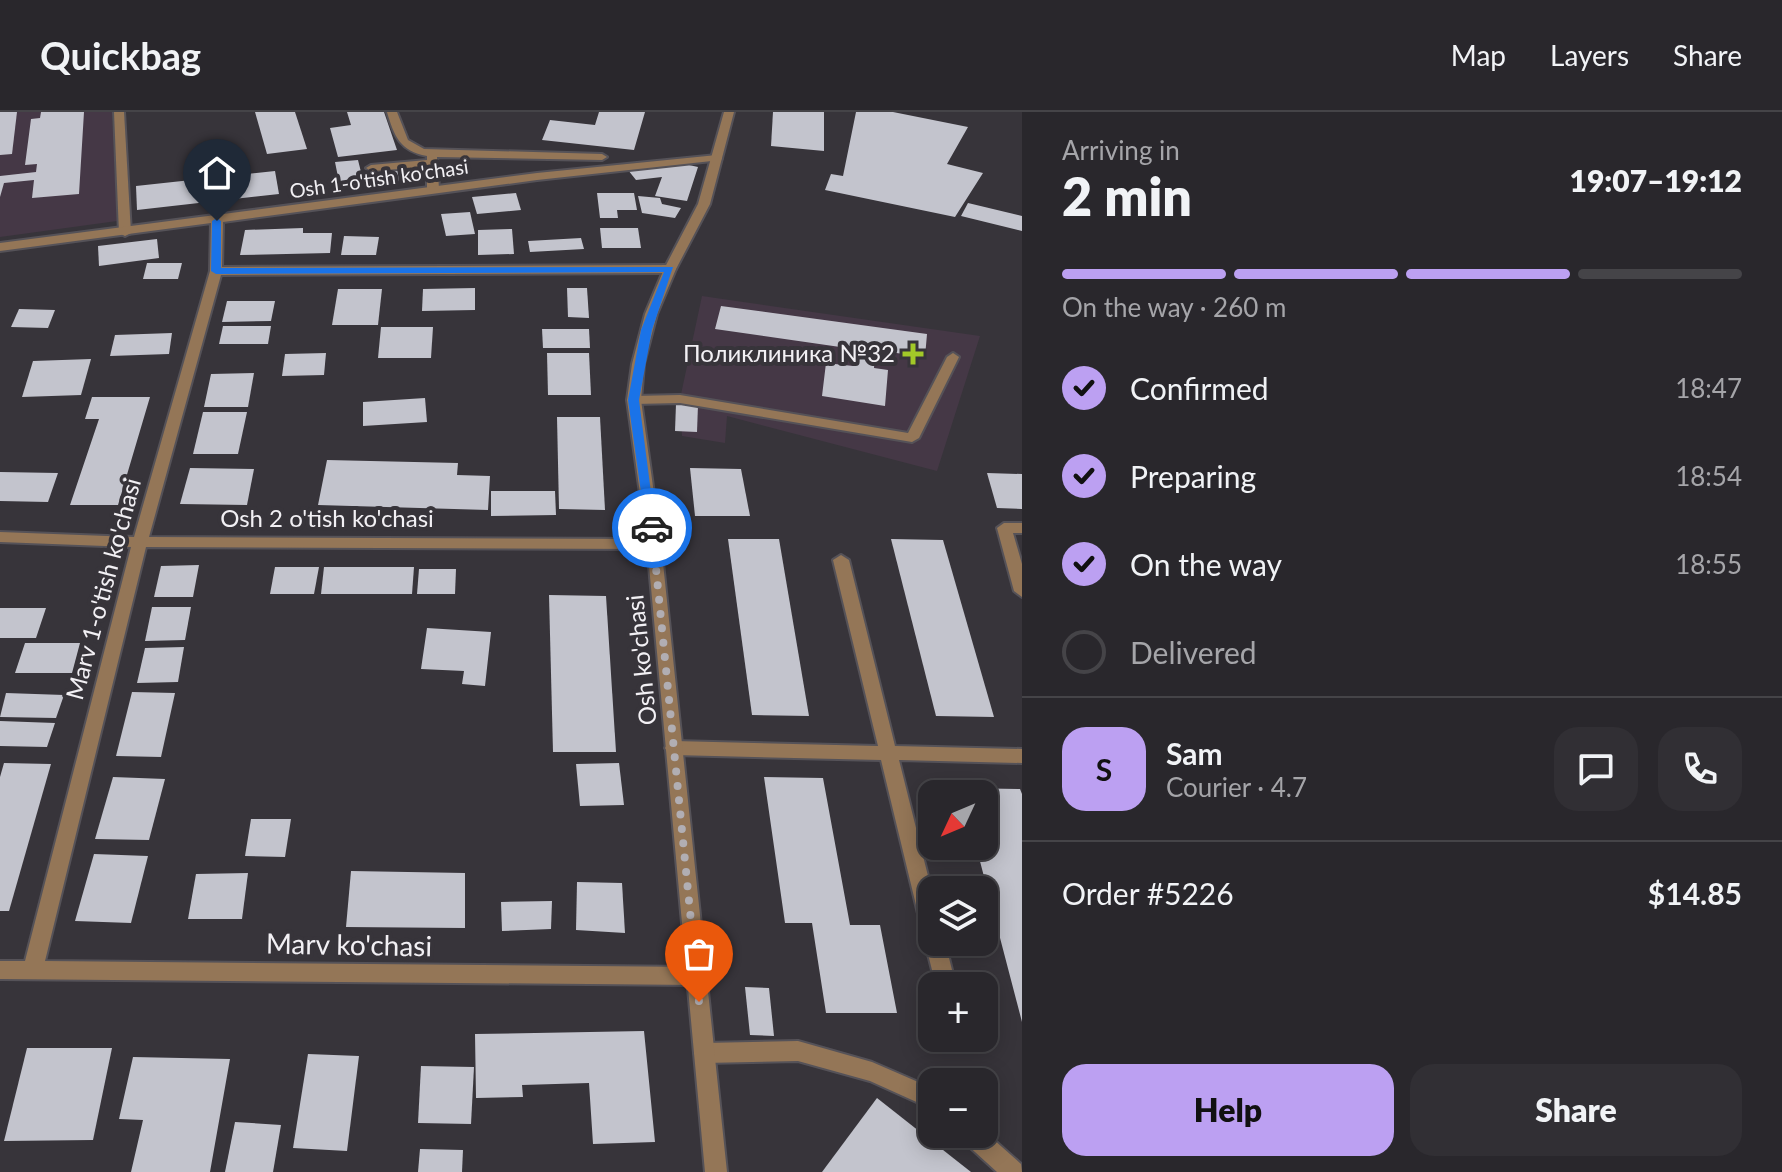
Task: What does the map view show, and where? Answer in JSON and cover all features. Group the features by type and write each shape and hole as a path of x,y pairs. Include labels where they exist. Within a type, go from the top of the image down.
{"street":[{"path":"119,112 125,233"},
{"path":"392,112 402,141 412,152 432,159"},
{"name":"Osh ko'chasi","path":"716,1172 654,544 634,400 646,330 670,269 704,204 729,112"},
{"path":"371,168 432,159 602,157"},
{"name":"Osh 1-o'tish ko'chasi","path":"0,247 217,221 593,168 717,158"},
{"path":"432,159 433,189"},
{"name":"Marv 1-o'tish ko'chasi","path":"33,970 140,542 216,271 217,221"},
{"path":"216,271 670,269"},
{"path":"634,400 680,399 912,438 953,357"},
{"path":"1022,528 1004,528 1022,591"},
{"name":"Osh 2 o'tish ko'chasi","path":"0,537 140,542 654,544"},
{"path":"841,560 919,876"},
{"path":"674,748 1022,756"},
{"name":"Marv ko'chasi","path":"0,970 697,976"},
{"path":"704,1053 798,1051 872,1072 918,1093"},
{"path":"987,1148 1013,1172"}],"shaded area":[{"path":"0,112 112,112 117,221 0,237"},
{"path":"702,296 980,336 937,471 727,416 725,443 682,436 680,399"}],"building":[{"path":"0,112 17,112 12,154 0,155"},
{"path":"41,112 84,112 79,194 32,198 34,180 4,183 0,197 0,176 36,172 37,164 25,165 31,119 40,118"},
{"path":"255,112 295,112 307,149 267,154"},
{"path":"347,112 384,112 397,150 338,157 330,128 351,125"},
{"path":"599,112 645,112 634,150 542,140 550,120 595,125"},
{"path":"773,112 824,112 824,151 771,146"},
{"path":"856,112 893,112 968,127 947,164 983,173 955,217 825,190 831,174 843,176"},
{"path":"358,160 361,172 413,167 417,180 340,187 335,162"},
{"path":"680,163 698,167 687,201 655,196 662,177 636,180 628,170"},
{"path":"275,171 279,194 137,210 136,186"},
{"path":"516,193 521,210 477,214 472,197"},
{"path":"597,193 634,193 637,210 617,210 618,218 600,218"},
{"path":"638,196 660,198 662,204 681,208 675,218 642,213"},
{"path":"968,203 1022,216 1022,231 961,216"},
{"path":"470,212 475,234 446,236 441,214"},
{"path":"303,228 303,233 332,233 330,253 240,255 245,230"},
{"path":"600,228 638,228 641,248 602,248"},
{"path":"512,229 514,254 478,255 478,230"},
{"path":"344,236 379,237 376,255 341,255"},
{"path":"581,238 584,249 530,252 528,241"},
{"path":"157,239 159,258 99,266 98,246"},
{"path":"147,263 182,263 178,279 143,279"},
{"path":"475,288 475,310 422,311 423,289"},
{"path":"567,288 587,288 589,318 568,317"},
{"path":"338,289 382,289 378,325 332,325"},
{"path":"227,301 275,301 271,321 222,322"},
{"name":"Поликлиника №32","path":"721,306 927,334 925,357 875,350 874,368 888,370 885,406 822,396 826,363 853,366 854,349 715,329"},
{"path":"19,309 55,310 48,328 11,327"},
{"path":"223,326 271,326 268,344 219,344"},
{"path":"381,327 433,327 431,358 378,358"},
{"path":"542,329 589,329 590,348 543,348"},
{"path":"172,333 169,354 110,356 115,335"},
{"path":"326,353 324,375 282,376 285,354"},
{"path":"547,353 589,353 591,395 548,395"},
{"path":"91,359 81,395 22,397 33,361"},
{"path":"254,373 248,407 204,407 211,374"},
{"path":"92,397 150,397 118,505 70,505 99,419 85,419"},
{"path":"425,398 427,422 363,426 363,402"},
{"path":"676,404 698,405 697,432 675,431"},
{"path":"203,412 247,412 238,454 193,454"},
{"path":"557,417 600,417 605,510 559,509"},
{"path":"327,460 458,463 457,475 490,476 488,510 318,505"},
{"path":"190,468 254,469 247,505 180,504"},
{"path":"690,468 741,469 750,516 695,516"},
{"path":"0,472 58,473 48,502 0,501"},
{"path":"987,473 1022,474 1022,509 997,508"},
{"path":"491,491 555,491 556,515 491,516"},
{"path":"728,539 779,539 809,716 752,715"},
{"path":"891,539 943,540 994,717 936,716"},
{"path":"199,565 193,597 154,597 161,566"},
{"path":"275,567 319,567 314,594 270,594"},
{"path":"324,567 414,567 412,594 321,594"},
{"path":"419,569 456,569 455,594 417,594"},
{"path":"549,595 606,596 616,752 553,752"},
{"path":"152,607 191,607 185,640 145,641"},
{"path":"0,608 46,608 36,638 0,638"},
{"path":"427,628 491,632 485,686 462,684 464,671 421,669"},
{"path":"25,643 80,643 72,673 15,673"},
{"path":"184,647 178,682 137,683 145,648"},
{"path":"132,692 175,693 161,757 116,756"},
{"path":"6,693 64,695 56,718 0,717"},
{"path":"0,721 55,723 47,747 0,746"},
{"path":"4,763 51,764 9,911 0,911 0,777"},
{"path":"619,763 624,805 580,806 576,764"},
{"path":"113,777 165,779 149,840 95,839"},
{"path":"764,777 823,778 850,925 880,925 897,1013 826,1013 812,923 785,923"},
{"path":"998,789 1020,789 1022,1022 998,930 998,876 984,876 980,860 998,860"},
{"path":"251,819 291,819 285,857 245,856"},
{"path":"94,854 148,856 131,923 75,921"},
{"path":"351,871 465,873 465,928 346,927"},
{"path":"248,873 242,919 188,919 196,874"},
{"path":"577,882 622,883 625,933 576,930"},
{"path":"552,901 551,929 502,931 501,902"},
{"path":"745,987 769,988 774,1036 750,1035"},
{"path":"644,1031 655,1142 593,1144 589,1083 522,1085 523,1097 476,1098 475,1034"},
{"path":"27,1048 112,1048 93,1140 4,1141"},
{"path":"308,1054 359,1056 347,1151 293,1148"},
{"path":"133,1057 230,1059 210,1172 131,1172 143,1120 119,1119"},
{"path":"421,1066 474,1067 471,1124 418,1123"},
{"path":"877,1098 918,1130 918,1148 941,1148 971,1172 822,1172"},
{"path":"235,1122 281,1125 273,1172 225,1172"},
{"path":"420,1149 463,1150 462,1172 418,1172"}],"way so far":[{"path":"652,528 699,1002"}],"place":[{"name":"Поликлиника №32","path":"913,354"}],"route":[{"path":"217,221 216,271 670,269 656,298 646,330 634,400 652,528"}]}
